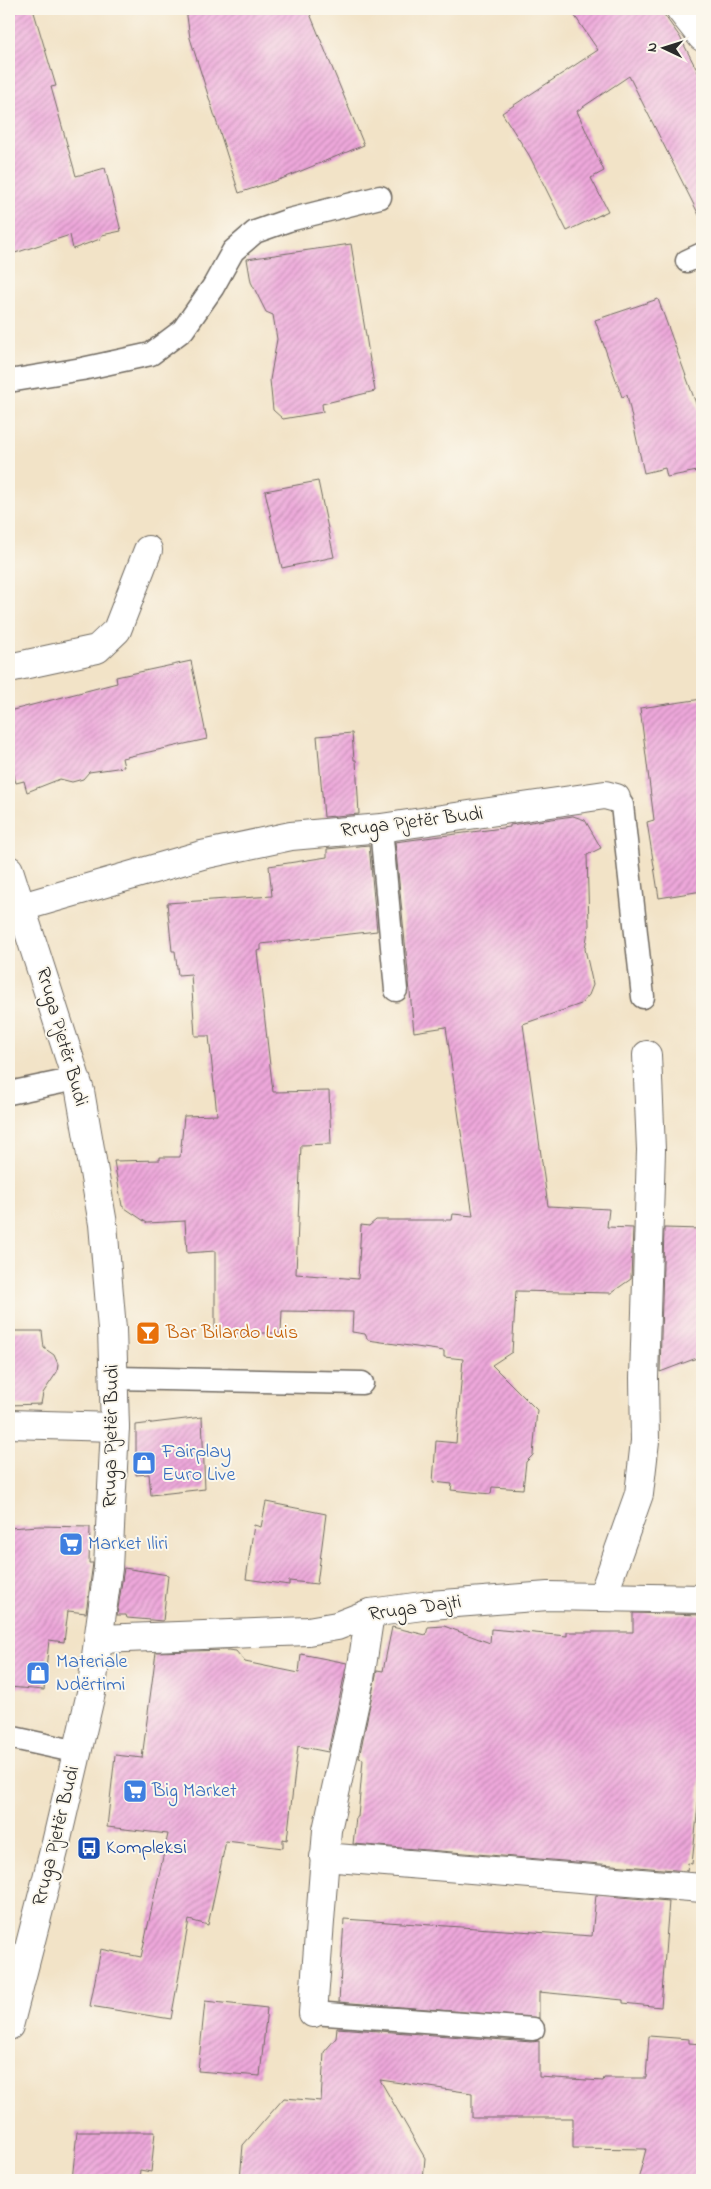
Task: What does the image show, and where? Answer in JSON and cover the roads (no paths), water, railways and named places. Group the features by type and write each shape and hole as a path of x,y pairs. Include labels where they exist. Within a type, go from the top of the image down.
{"street":[{"path":"680,9 702,37"},
{"path":"9,668 97,650 118,630 148,550"},
{"name":"Rruga Pjetër Budi","path":"22,907 202,855 291,836 381,828 605,796 616,798"},
{"name":"Rruga Pjetër Budi","path":"9,870 76,1079 103,1224 115,1378 115,1426 109,1552 100,1638 91,1693 78,1752 9,2026"},
{"path":"603,1595 639,1494 645,1441 644,1378 650,1159 647,1055"},
{"path":"9,1424 115,1426"},
{"name":"Rruga Dajti","path":"100,1638 308,1631 337,1626 370,1613 430,1604 548,1596 603,1595 702,1599"},
{"path":"313,2013 327,1830 360,1679 370,1613"},
{"path":"324,1857 702,1888"}],"lane":[{"path":"9,381 82,370 151,354 183,330 213,287 233,251 255,232 288,220 380,197"},
{"name":"Rruga Pjetër Budi","path":"616,798 622,806 634,900 643,997"},
{"path":"381,828 396,990"},
{"path":"9,1093 76,1079"},
{"path":"115,1378 362,1382"},
{"path":"9,1737 78,1752"},
{"path":"313,2013 533,2029"}],"place":[{"name":"Bar Bilardo Luis","path":"148,1333"},
{"name":"Fairplay Euro Live","path":"144,1463"},
{"name":"Market Iliri","path":"71,1544"},
{"name":"Materiale Ndërtimi","path":"38,1673"},
{"name":"Big Market","path":"135,1791"},
{"name":"Kompleksi","path":"89,1848"}]}
